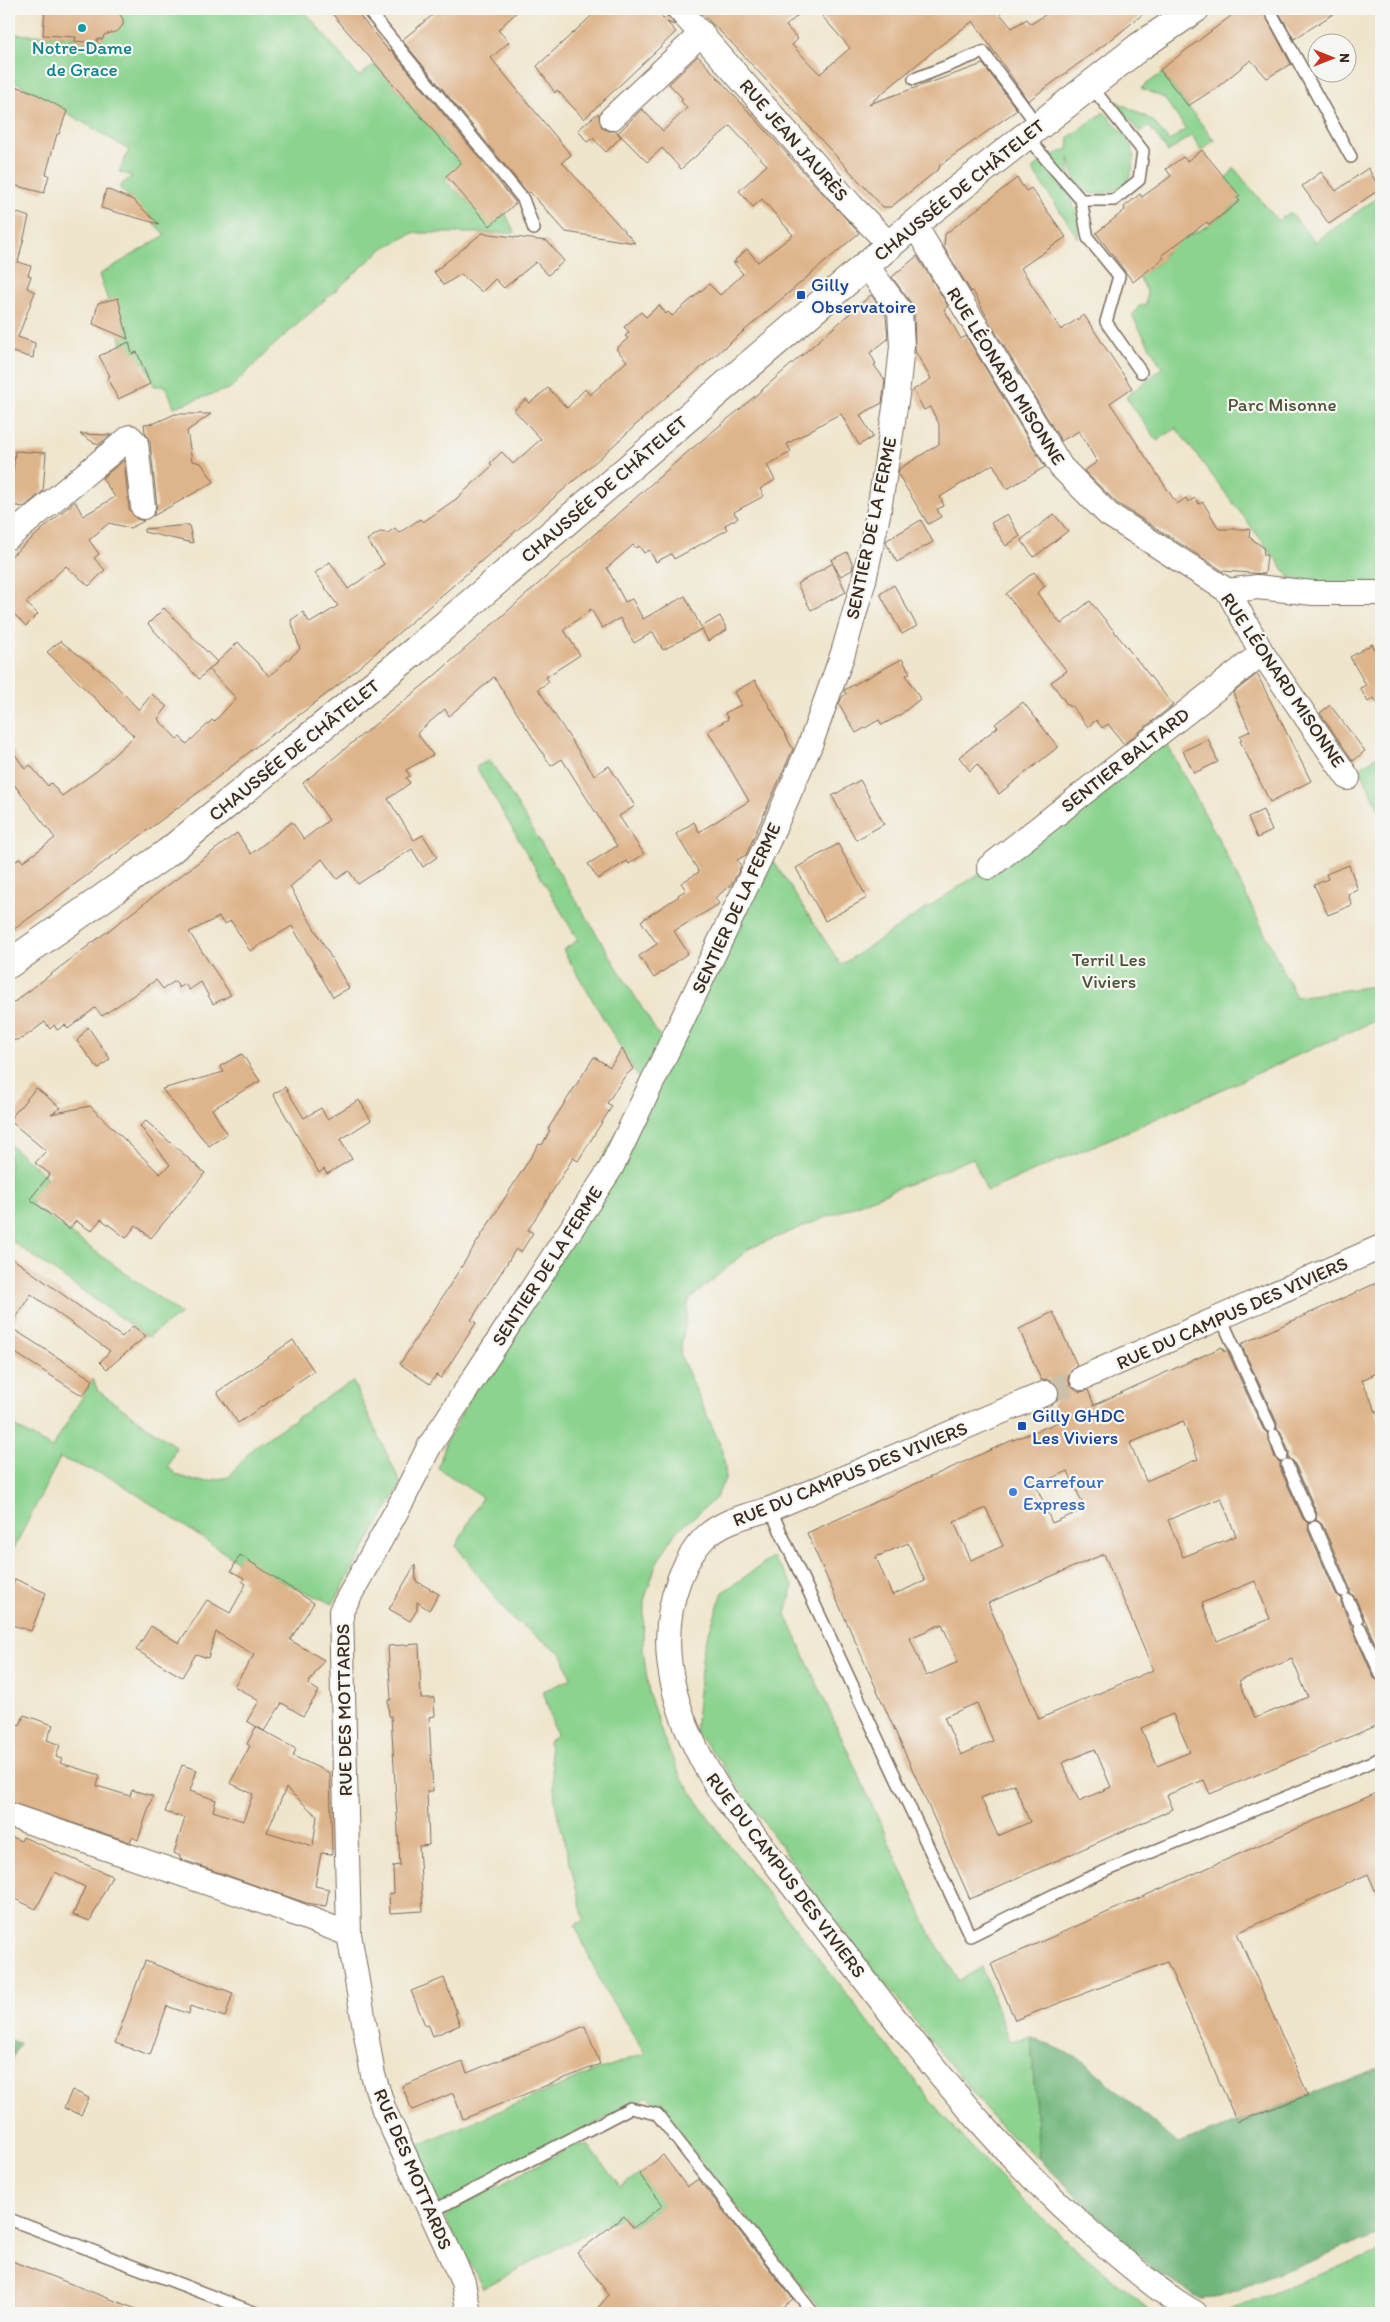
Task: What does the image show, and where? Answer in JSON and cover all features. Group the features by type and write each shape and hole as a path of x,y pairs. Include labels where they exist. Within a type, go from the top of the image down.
{"main road":[{"name":"CHAUSSÉE DE CHÂTELET","path":"9,964 167,853 453,619 889,244 1139,47 1195,9"}],"street":[{"name":"RUE JEAN JAURÈS","path":"679,9 851,205 889,244"},
{"path":"612,118 702,34"},
{"name":"RUE LÉONARD MISONNE","path":"914,224 1061,467 1108,514 1228,591 1262,653 1348,778"},
{"name":"SENTIER DE LA FERME","path":"402,1501 429,1447 612,1168 768,842 813,736 843,653 864,580 879,510 897,396 902,346 900,311 866,265"},
{"path":"9,537 130,437 136,443 143,507"},
{"path":"1228,591 1257,587 1313,593 1381,593"},
{"name":"SENTIER BALTARD","path":"989,867 1262,653"},
{"name":"RUE DU CAMPUS DES VIVIERS","path":"1082,1378 1381,1247"},
{"name":"RUE DU CAMPUS DES VIVIERS","path":"1046,1393 770,1509 733,1520 711,1532 698,1545 686,1563 672,1598 667,1633 669,1667 678,1703 705,1767 722,1794 922,2054 971,2114 1032,2179 1086,2229 1155,2287 1191,2311"},
{"name":"RUE DES MOTTARDS","path":"402,1501 341,1611 349,1934 373,2075 384,2110 463,2282 469,2313"},
{"path":"9,1815 275,1906 349,1934"}],"lane":[{"path":"366,9 523,199 534,229"},
{"path":"1269,9 1351,157"},
{"path":"914,79 983,52 1032,131 1081,200 1088,238 1119,276 1106,322 1141,372"},
{"path":"1081,200 1114,200 1139,180 1144,151 1090,85"},
{"path":"1221,1318 1310,1516"},
{"path":"770,1509 970,1936 1086,1879 1381,1758"},
{"path":"1315,1527 1381,1675"},
{"path":"431,2212 630,2108 657,2114 813,2313"},
{"path":"9,2219 256,2313"}],"green space":[{"path":"106,9 303,9 359,77 375,64 461,163 445,181 488,219 499,218 505,213 515,233 413,233 382,249 272,347 231,388 174,407 166,386 154,386 144,362 136,365 122,345 119,331 99,275 165,235 119,187 132,176 119,172 129,150 9,78 12,34 76,37 76,41 103,39 104,32 123,25 122,18 118,14"},
{"path":"1162,73 1214,140 1201,151 1192,135 1168,152 1149,126 1139,132 1116,101 1152,120 1169,141 1186,129 1164,98 1141,88"},
{"path":"1104,112 1123,133 1130,144 1134,157 1133,166 1124,185 1112,191 1097,194 1084,191 1079,187 1069,158 1071,200 1078,216 1078,238 1032,169 1049,157 1068,149 1069,137"},
{"name":"Parc Misonne","path":"1234,168 1278,221 1290,212 1315,242 1381,195 1381,588 1291,579 1176,428 1157,441 1126,397 1162,368 1132,316 1139,306 1146,305 1147,291 1139,277 1164,258 1162,256 1168,250 1167,248 1209,225 1240,202 1237,198 1239,196 1226,180"},
{"name":"Terril Les Viviers","path":"1163,737 1218,838 1296,997 1381,985 1381,1018 1126,1132 987,1191 973,1158 750,1248 689,1300 680,1354 723,1451 726,1477 716,1498 676,1532 657,1562 644,1601 643,1649 649,1694 663,1737 680,1775 715,1827 943,2116 1001,2179 1065,2239 1153,2313 824,2313 648,2096 441,2207 413,2147 588,2074 645,2053 603,1987 575,1925 584,1920 556,1807 549,1742 556,1735 543,1691 571,1679 562,1654 510,1617 456,1546 482,1497 438,1468 446,1442 770,856 841,965 989,867"},
{"path":"1381,753 1381,814 1360,768"},
{"path":"490,760 664,1044 644,1087 563,950 578,940 476,767"},
{"path":"9,1144 47,1177 32,1205 181,1314 148,1337 9,1239"},
{"path":"93,1379 98,1391 176,1447 168,1467 177,1475 195,1481 208,1481 229,1477 254,1447 333,1393 353,1382 401,1484 333,1604 238,1562 114,1479 60,1458 9,1558 9,1430 12,1425 52,1448"},
{"path":"773,1557 793,1585 786,1615 931,1935 959,1981 982,1967 1009,2041 1031,2037 1039,2159 998,2124 838,1925 717,1757 695,1732 703,1649 723,1592"},
{"path":"1031,2037 1080,2058 1178,2144 1381,2068 1381,2233 1216,2298 1200,2299 1152,2269 1039,2159"},
{"path":"9,2040 20,2043 9,2064"},
{"path":"576,2144 589,2146 620,2187 639,2174 663,2204 633,2227 624,2216 569,2242 483,2288 444,2215"},
{"path":"1381,2250 1381,2313 1224,2313"}],"building":[{"name":"Notre-Dame de Grace","path":"45,9 116,9 123,19 123,25 118,31 104,35 103,39 97,39 97,43 75,41 76,37 43,35"},
{"path":"328,9 354,9 389,51 391,50 516,203 490,226 446,176 461,163"},
{"path":"440,9 520,9 498,30 509,42 491,58 571,155 562,162 635,243 566,232 530,192 528,193 402,40"},
{"path":"599,9 654,9 663,19 668,16 675,25 667,22 676,32 584,119 557,90 555,93 537,66"},
{"path":"697,9 805,9 786,26 798,39 792,45 820,74 850,48 816,9 996,9 1012,28 1027,19 1031,24 1054,9 1149,9 1116,36 1028,101 973,21 869,104 983,64 1017,110 939,166 940,168 891,207 883,207 731,42"},
{"path":"1240,9 1262,9 1291,64 1267,78 1251,60 1216,88 1188,106 1160,70"},
{"path":"1277,9 1341,9 1294,39"},
{"path":"698,56 859,233 663,400 601,457 341,683 203,789 9,933 9,866 20,858 23,862 55,838 9,778 9,746 25,769 30,765 48,786 51,783 62,796 98,770 134,736 47,652 60,641 107,676 139,710 152,694 167,707 158,719 177,739 180,737 187,744 212,720 214,722 236,698 209,670 238,642 269,676 300,649 291,620 303,612 310,623 338,606 315,573 330,562 348,589 384,564 367,540 380,532 388,533 395,528 399,533 420,519 423,522 456,499 492,466 490,463 502,452 513,464 541,439 514,410 526,399 530,403 548,388 567,408 585,389 590,395 627,361 616,349 628,338 625,336 629,332 624,327 641,312 646,317 659,305 666,314 668,312 672,316 709,284 720,295 743,274 733,262 737,262 735,260 747,249 758,262 793,235 762,199 753,207 739,191 767,165 730,126 681,169 662,148 647,162 618,133 642,109 663,131 687,108 681,101 683,99 669,84"},
{"path":"9,84 33,92 67,111 59,134 57,134 46,174 49,175 44,193 9,184"},
{"path":"598,113 602,127 608,131 616,131 621,137 606,152 593,138 587,142 578,130"},
{"path":"1202,150 1240,196 1237,198 1240,201 1209,225 1207,222 1162,255 1164,258 1133,282 1096,233 1125,210 1124,207 1140,194 1142,197 1171,176 1166,169 1183,157 1187,161"},
{"path":"1368,168 1380,189 1329,224 1302,186 1321,172 1336,191"},
{"path":"1017,178 1026,191 1031,188 1066,237 1021,268 1061,330 1084,315 1132,388 1110,403 1177,504 1186,498 1188,502 1195,498 1199,504 1203,502 1219,529 1250,529 1249,537 1263,547 1264,555 1267,555 1265,574 1223,571 1117,503 1084,471 1097,462 1079,431 1061,441 990,323 973,291 971,292 944,247 945,234"},
{"path":"106,189 133,200 159,224 101,208"},
{"path":"9,210 29,217 18,262 31,266 28,275 31,276 27,288 35,292 18,337 35,343 33,358 13,352 9,358"},
{"path":"482,233 547,241 564,261 548,275 536,262 504,288 495,279 482,292 461,274 444,285 434,272"},
{"path":"917,256 948,306 944,309 961,339 966,336 1045,467 1007,489 993,464 940,497 944,506 937,509 941,517 928,524 898,474 899,469 939,444 939,424 930,407 924,410 913,390 931,379 915,351 914,310 892,277"},
{"path":"871,295 886,316 888,339 870,353 876,364 874,365 885,380 882,403 860,415 873,437 859,445 841,414 830,419 787,444 791,452 767,465 775,480 760,489 764,496 734,512 738,518 725,525 727,530 674,559 671,554 656,562 649,550 644,553 639,546 636,548 633,545 607,568 625,602 632,599 643,619 685,596 701,627 720,616 727,630 708,641 702,629 663,650 653,632 634,643 620,618 602,628 591,609 564,630 580,655 546,677 549,682 538,689 594,775 609,766 635,806 619,816 644,854 629,864 627,861 598,879 588,864 617,846 562,759 551,766 494,677 449,716 445,709 417,733 433,755 406,770 410,776 406,778 410,783 388,799 414,840 423,835 437,857 423,867 412,849 358,884 349,871 337,879 322,859 290,887 349,988 333,997 292,926 250,951 231,921 224,924 219,917 189,932 231,995 213,1004 201,982 189,990 185,984 179,988 175,981 163,989 156,980 102,1016 95,1008 68,1029 65,1025 57,1030 54,1025 50,1029 45,1022 23,1038 9,1042 9,1006 237,833 251,854 292,822 304,839 329,820 303,783 432,678 684,455"},
{"path":"118,298 128,339 93,324 98,303"},
{"path":"129,342 132,354 137,352 150,384 118,399 107,378 110,376 99,356"},
{"path":"175,414 211,414 187,431 192,461 201,463 214,482 153,516 157,506 150,442 145,432 144,424 155,423"},
{"path":"80,434 111,435 98,445"},
{"path":"15,451 46,453 43,491 24,507 10,505"},
{"path":"124,460 129,509 137,519 144,521 130,528 109,523 89,540 99,554 94,558 105,570 89,586 66,566 26,603 38,614 26,626 14,614 9,619 9,558 75,501 83,516 115,497 102,478"},
{"path":"1007,514 1020,536 1006,546 991,523"},
{"path":"1054,514 1068,531 1034,557 1021,540"},
{"path":"921,520 933,542 897,562 886,543 887,540"},
{"path":"189,525 193,543 144,532 144,529"},
{"path":"847,552 853,565 852,570 841,576 833,564 846,592 811,610 797,584 833,563 831,560"},
{"path":"1034,572 1045,586 1037,593 1061,624 1090,601 1173,705 1124,744 1108,724 1102,728 1096,720 1088,727 1071,705 1069,707 1051,682 1067,671 1006,594"},
{"path":"894,585 917,626 902,634 880,594"},
{"path":"164,608 217,662 199,679 148,624"},
{"path":"1372,644 1381,660 1381,709 1374,698 1368,702 1360,688 1366,685 1350,657"},
{"path":"902,659 910,673 906,675 920,699 900,715 882,725 879,720 856,733 839,704 842,697 846,694 844,690"},
{"path":"1257,674 1311,781 1270,802 1240,741 1242,740 1240,736 1250,731 1233,693"},
{"path":"755,680 793,749 746,855 737,860 741,866 732,884 715,898 719,904 674,931 688,953 654,978 639,956 657,944 641,921 679,896 686,890 681,883 699,872 676,834 694,822 699,832 749,801 708,731 728,719 725,713 741,705 734,692"},
{"path":"1023,702 1058,747 999,794 977,764 970,771 959,757 998,727 995,724"},
{"path":"1330,705 1365,751 1353,761 1320,713"},
{"path":"1208,739 1218,762 1194,773 1183,751"},
{"path":"860,780 884,824 856,840 832,796"},
{"path":"1263,810 1272,831 1257,838 1248,817"},
{"path":"838,844 867,898 825,921 796,868"},
{"path":"1349,865 1358,890 1348,894 1352,905 1328,915 1314,885 1328,879 1326,874"},
{"path":"88,1027 110,1059 98,1069 77,1041"},
{"path":"622,1049 633,1069 625,1076 607,1103 612,1106 578,1161 573,1158 528,1230 533,1233 521,1252 516,1249 471,1320 476,1323 441,1378 436,1375 430,1384 400,1364 539,1144 542,1145 550,1130 548,1129 594,1057 610,1067"},
{"path":"242,1054 260,1081 212,1109 227,1134 209,1146 162,1089 224,1072 220,1066"},
{"path":"285,1087 304,1118 321,1108 327,1119 359,1100 371,1120 340,1140 352,1159 327,1174 324,1169 319,1173 273,1094"},
{"path":"36,1088 61,1108 51,1114 90,1106 160,1174 170,1165 140,1126 146,1121 205,1173 151,1238 136,1225 126,1238 101,1219 91,1231 76,1221 69,1229 30,1199 50,1174 35,1163 46,1151 9,1120"},
{"path":"9,1256 122,1337 133,1326 146,1336 107,1369 100,1362 110,1351 31,1294 10,1327 93,1380 83,1396 9,1349"},
{"path":"1381,1281 1381,1371 1362,1380 1381,1423 1381,1657 1355,1597 1350,1593 1350,1588 1322,1524 1316,1520 1317,1513 1294,1462 1289,1458 1289,1452 1281,1432 1277,1428 1277,1423 1241,1344"},
{"path":"1053,1312 1077,1365 1068,1376 1070,1384 1080,1392 1088,1390 1094,1405 1222,1347 1224,1352 1227,1350 1263,1429 1267,1433 1275,1458 1280,1462 1280,1468 1303,1519 1309,1523 1308,1530 1336,1594 1341,1598 1341,1603 1374,1678 1381,1682 1381,1724 1210,1794 1204,1780 1167,1795 1173,1809 970,1899 807,1533 1008,1442 1059,1422 1052,1405 1060,1395 1058,1387 1048,1379 1041,1380 1019,1329","holes":["1183,1421 1198,1459 1146,1481 1130,1443","1068,1471 1085,1509 1052,1523 1036,1485","1221,1498 1236,1536 1183,1557 1168,1520","986,1508 1003,1546 971,1560 954,1522","908,1543 925,1581 892,1595 876,1557","1104,1554 1153,1670 1039,1719 988,1603","1255,1581 1270,1619 1217,1641 1202,1603","942,1624 958,1662 926,1676 910,1638","1292,1659 1308,1697 1255,1718 1239,1681","977,1703 993,1741 961,1755 944,1717","1173,1714 1190,1752 1157,1766 1141,1728","1095,1749 1111,1787 1079,1801 1062,1763","1014,1784 1030,1822 998,1836 981,1798"]},
{"path":"293,1340 314,1371 238,1423 217,1392"},
{"path":"240,1555 314,1603 290,1640 324,1660 308,1684 319,1691 303,1716 282,1703 264,1731 247,1721 259,1701 234,1686 254,1655 216,1632 208,1658 196,1654 182,1677 136,1650 151,1626 179,1643 207,1600 230,1613 246,1584 242,1581 244,1578 231,1571"},
{"path":"415,1565 416,1581 439,1594 429,1610 417,1602 417,1610 410,1621 389,1609"},
{"path":"15,1579 46,1593 31,1631 9,1624 9,1594"},
{"path":"419,1644 421,1698 434,1698 435,1716 429,1717 433,1791 427,1791 429,1845 419,1846 423,1911 390,1913 389,1894 394,1893 393,1866 400,1865 391,1716 389,1716 388,1700 391,1700 388,1646"},
{"path":"24,1715 53,1725 47,1740 60,1745 56,1757 62,1759 60,1763 100,1775 97,1786 130,1796 132,1790 153,1796 138,1840 132,1837 130,1842 9,1802 9,1721 20,1725"},
{"path":"256,1727 296,1749 293,1756 330,1773 332,1854 321,1853 315,1886 329,1889 326,1906 306,1903 180,1859 180,1856 174,1853 185,1818 165,1812 182,1765 197,1770 190,1791 216,1800 213,1811 243,1821 253,1794 230,1783 250,1746 247,1744","holes":["286,1788 317,1816 313,1846 267,1832"]},
{"path":"1381,1791 1381,1904 1368,1874 1237,1933 1308,2095 1237,2122 1167,1962 1015,2020 991,1964"},
{"path":"9,1836 21,1841 23,1837 112,1876 90,1921 73,1915 85,1887 55,1872 36,1909 9,1896"},
{"path":"145,1961 233,1993 225,2017 190,2006 189,2014 167,2006 150,2055 115,2043"},
{"path":"444,1978 460,2025 433,2036 428,2024 425,2025 411,1991"},
{"path":"585,2026 600,2064 463,2119 453,2093 412,2110 402,2086 463,2062 467,2073"},
{"path":"72,2090 89,2098 81,2115 64,2108"},
{"path":"663,2155 687,2187 698,2179 793,2299 775,2313 593,2313 609,2295 577,2253 624,2216 633,2228 663,2205 639,2174"},
{"path":"9,2260 144,2312 144,2313 9,2313"}],"tunnel":[{"path":"1046,1393 1082,1378"}],"place":[{"name":"Notre-Dame de Grace","path":"82,28"},
{"name":"Gilly Observatoire","path":"801,295"},
{"name":"Gilly GHDC Les Viviers","path":"1022,1426"},
{"name":"Carrefour Express","path":"1013,1492"}]}
